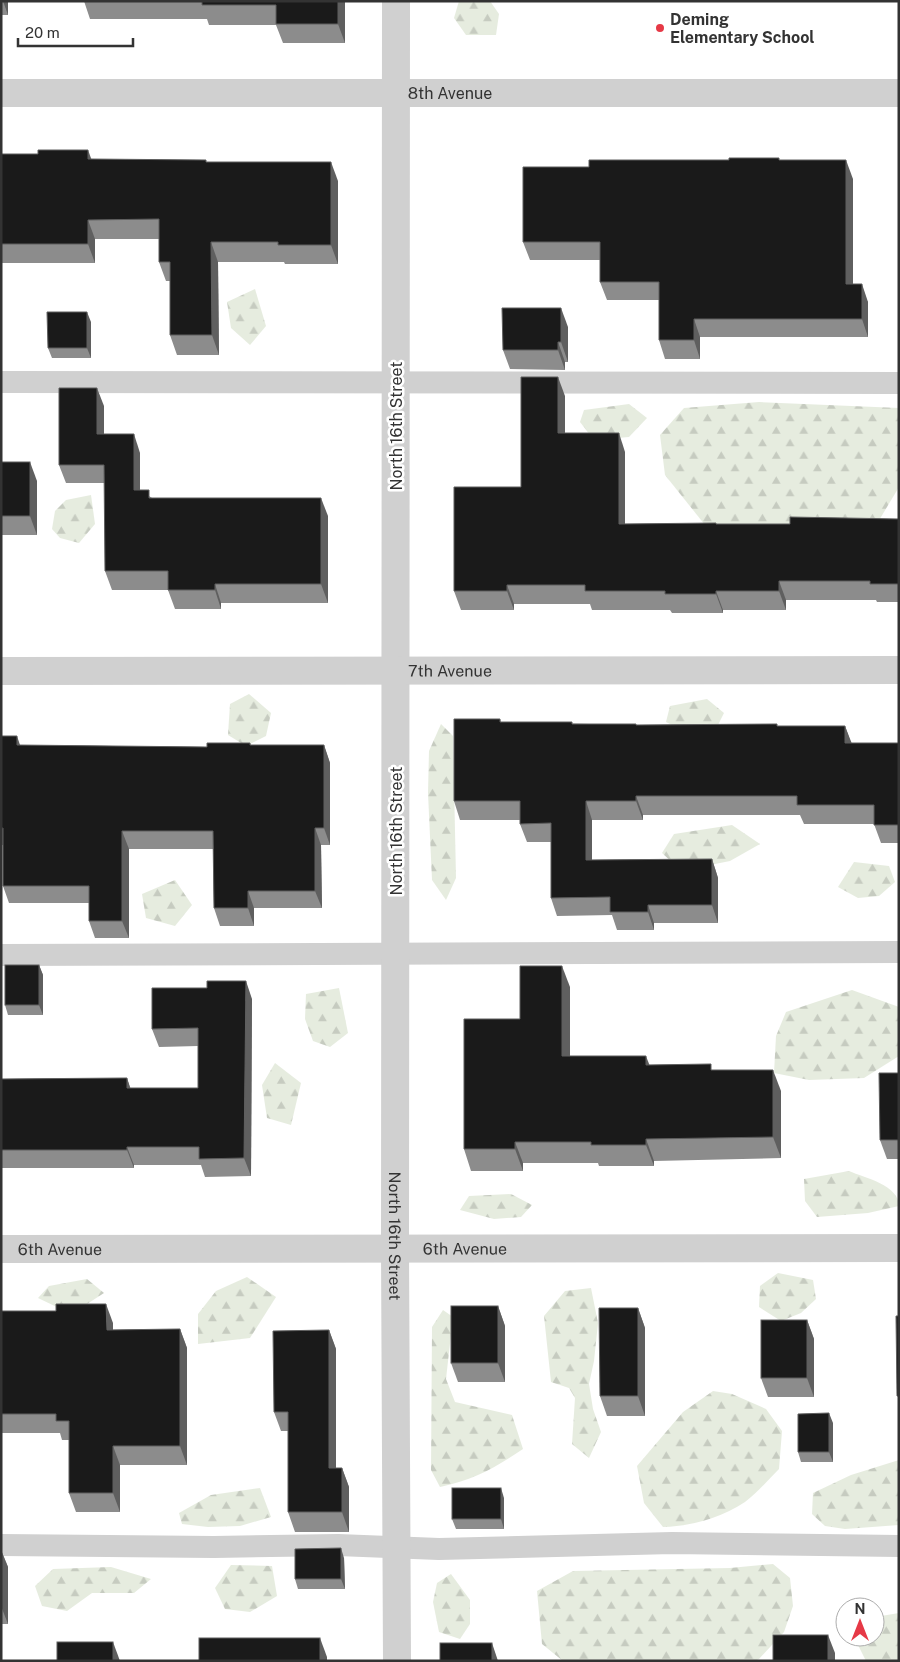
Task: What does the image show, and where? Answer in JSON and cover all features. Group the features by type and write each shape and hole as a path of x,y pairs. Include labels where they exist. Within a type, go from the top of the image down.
{"street":[{"name":"North 16th Street","path":"396,1 395,1248 397,1661"},
{"name":"8th Avenue","path":"1,92 899,93"},
{"name":"7th Avenue","path":"1,671 899,670"},
{"name":"6th Avenue","path":"1,1249 899,1248"}],"lane":[{"path":"1,382 899,383"},
{"path":"1,955 899,952"},
{"path":"1,1545 214,1548 338,1545 439,1549 672,1543 899,1546"}],"green space":[{"path":"459,1 490,1 499,14 496,35 466,35 454,18"},
{"path":"255,289 266,326 250,345 231,328 227,302"},
{"path":"759,402 899,408 899,487 878,522 709,530 665,475 660,435 684,408"},
{"path":"629,404 647,418 629,437 594,440 580,422 584,410"},
{"path":"91,495 95,524 79,543 60,538 52,529 55,511 66,500"},
{"path":"249,694 271,713 266,736 246,746 228,735 230,704"},
{"path":"707,699 724,713 715,731 688,733 666,722 670,706"},
{"path":"441,724 453,736 456,878 446,900 432,880 428,793 429,751"},
{"path":"732,825 760,844 730,861 695,868 676,866 662,853 674,834"},
{"path":"854,862 889,866 895,882 879,896 858,898 838,887"},
{"path":"175,880 192,905 175,926 146,918 142,894"},
{"path":"339,988 348,1033 330,1047 313,1041 305,1019 306,994"},
{"path":"852,990 899,1007 899,1056 864,1078 809,1080 774,1073 776,1036 786,1012"},
{"path":"275,1063 301,1083 291,1125 267,1118 262,1085"},
{"path":"849,1171 880,1183 898,1199 899,1206 868,1213 817,1217 805,1201 804,1179"},
{"path":"511,1194 532,1205 521,1217 494,1219 460,1210 469,1196"},
{"path":"778,1273 813,1280 816,1299 801,1313 781,1321 759,1307 760,1286"},
{"path":"247,1277 276,1297 250,1338 198,1344 198,1314 216,1291"},
{"path":"87,1279 104,1293 84,1306 61,1309 38,1298 49,1286"},
{"path":"591,1288 598,1323 594,1361 589,1384 593,1409 601,1432 589,1458 572,1444 575,1398 569,1388 551,1382 544,1316 565,1291"},
{"path":"443,1310 453,1317 446,1379 455,1402 512,1415 523,1449 484,1473 440,1487 431,1470 432,1327"},
{"path":"713,1391 732,1394 766,1409 782,1431 779,1469 745,1502 726,1513 695,1523 663,1527 644,1503 637,1466 683,1412"},
{"path":"899,1460 899,1525 845,1529 825,1526 812,1514 813,1493 851,1475"},
{"path":"260,1488 271,1517 240,1526 208,1527 182,1524 179,1513 211,1495"},
{"path":"773,1564 790,1578 793,1606 784,1632 755,1661 563,1661 542,1644 537,1591 573,1571 730,1568"},
{"path":"231,1565 272,1566 277,1596 250,1612 225,1609 215,1588"},
{"path":"111,1567 151,1579 134,1593 92,1593 67,1611 42,1606 35,1586 53,1569"},
{"path":"451,1574 470,1600 470,1624 460,1639 439,1632 433,1602 437,1583"},
{"path":"899,1613 899,1661 866,1661 859,1647 885,1647 885,1615"}],"building":[{"path":"202,1 338,1 338,24 276,24 276,5 202,5"},
{"path":"38,150 88,150 88,159 206,160 206,162 331,162 331,245 278,245 278,242 211,242 212,335 170,335 170,262 159,262 159,219 88,220 88,244 1,244 1,154 38,154"},
{"path":"729,158 846,160 846,284 862,284 862,319 694,319 694,340 659,340 659,282 600,282 600,242 523,242 523,167 589,167 589,160 729,160"},
{"path":"502,308 561,308 561,342 558,342 558,350 503,350"},
{"path":"47,312 87,312 87,348 48,348"},
{"path":"521,377 558,377 558,433 619,433 619,524 790,524 790,517 899,519 899,584 870,584 870,581 779,581 779,591 716,591 716,594 665,594 665,591 585,591 585,585 507,585 507,591 454,591 454,487 521,487"},
{"path":"59,388 97,388 97,434 134,434 134,490 149,490 149,498 321,498 321,584 215,584 215,590 168,590 168,571 105,571 104,465 59,465"},
{"path":"1,462 30,462 30,516 1,516"},
{"path":"454,719 500,719 500,722 572,722 572,724 777,724 777,726 845,726 845,743 899,743 899,825 874,825 874,805 797,805 797,796 636,796 636,801 586,801 586,860 712,859 712,905 648,905 648,912 610,912 610,897 551,898 551,823 520,824 520,801 454,801"},
{"path":"1,736 17,736 17,745 207,747 207,743 250,743 250,745 324,745 324,828 315,828 315,891 248,891 248,908 214,908 213,831 122,831 122,921 89,921 89,886 3,886"},
{"path":"5,965 39,965 39,1005 5,1005"},
{"path":"520,966 562,966 562,1056 646,1056 646,1065 711,1064 711,1070 773,1070 773,1137 646,1139 646,1145 591,1145 591,1142 515,1142 515,1149 464,1149 464,1019 520,1019"},
{"path":"207,981 246,981 244,1158 199,1159 199,1147 127,1147 127,1150 1,1150 1,1079 127,1078 127,1088 198,1088 198,1028 152,1029 152,988 207,988"},
{"path":"879,1073 899,1073 899,1140 880,1140"},
{"path":"56,1304 106,1304 107,1330 180,1329 180,1446 113,1446 113,1493 69,1493 69,1421 56,1421 56,1414 1,1414 1,1311 56,1311"},
{"path":"451,1306 498,1306 498,1363 451,1363"},
{"path":"599,1308 638,1308 638,1396 600,1396"},
{"path":"896,1316 899,1316 899,1396 897,1396"},
{"path":"761,1320 807,1320 807,1378 761,1378"},
{"path":"329,1330 329,1468 342,1468 342,1512 288,1512 288,1412 274,1412 273,1331"},
{"path":"829,1413 829,1452 798,1452 798,1414"},
{"path":"452,1488 501,1488 501,1519 452,1519"},
{"path":"341,1548 341,1579 295,1579 295,1549"},
{"path":"773,1635 828,1635 828,1661 773,1661"},
{"path":"199,1638 320,1638 320,1661 199,1661"},
{"path":"57,1642 113,1642 113,1661 57,1661"},
{"path":"440,1643 492,1643 492,1661 440,1661"}],"place":[{"name":"Deming Elementary School","path":"660,28"}]}
